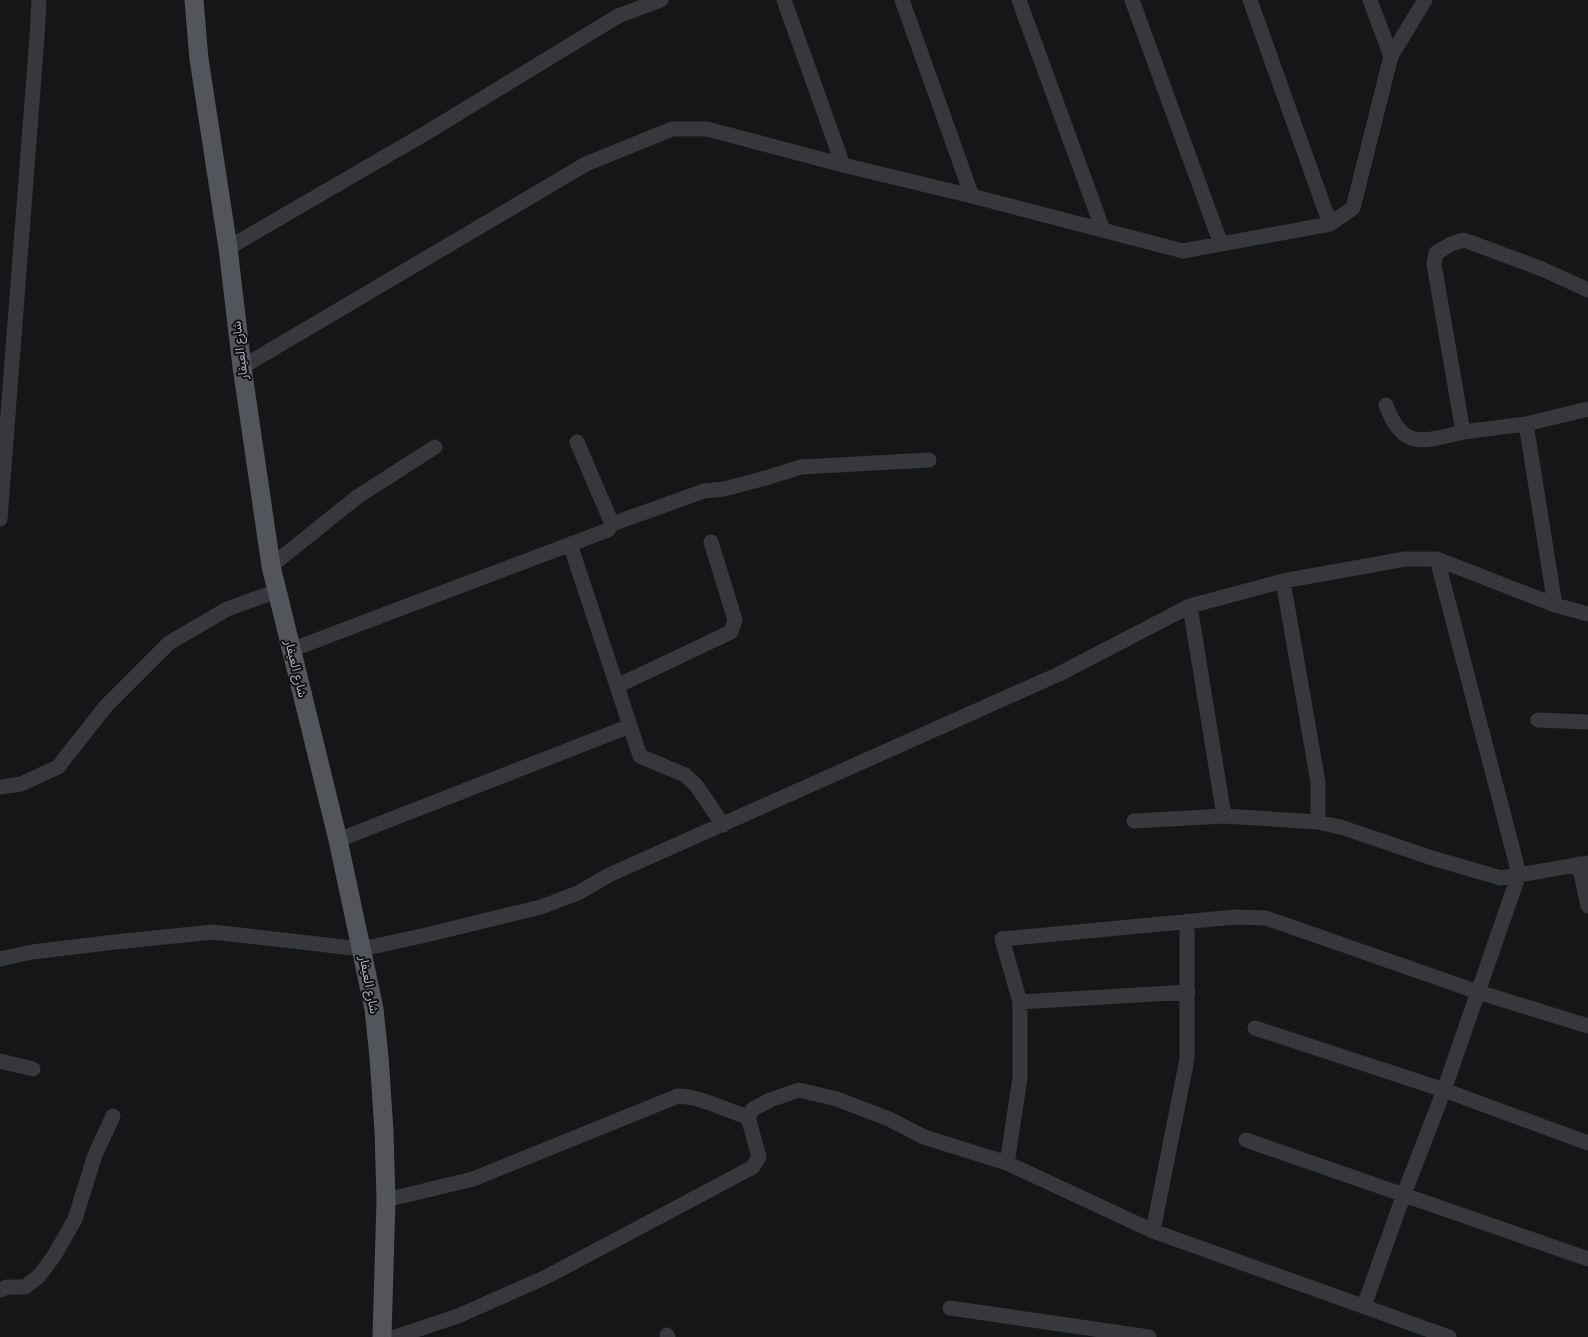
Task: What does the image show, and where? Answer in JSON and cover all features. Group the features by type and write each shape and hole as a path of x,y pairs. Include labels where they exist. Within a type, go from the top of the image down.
{"main road":[{"name":"شارع العيفار","path":"194,0 199,58 228,248 242,367 271,566 338,840 374,1009 384,1130 386,1200 382,1337"}],"street":[{"path":"0,519 39,0"},
{"path":"228,248 426,133 618,16 661,0"},
{"path":"784,0 843,165"},
{"path":"902,0 972,196"},
{"path":"1019,0 1103,230"},
{"path":"1132,0 1221,244"},
{"path":"1250,0 1330,224"},
{"path":"1370,0 1391,56"},
{"path":"242,367 586,164 672,129 707,129 1183,251 1330,224 1353,208 1391,56 1425,0"},
{"path":"1463,432 1434,264 1436,253 1450,244 1464,240 1542,269 1588,290"},
{"path":"1386,405 1391,418 1402,433 1408,438 1419,439 1439,438 1463,432 1526,424 1588,409"},
{"path":"1526,424 1555,605"},
{"path":"577,442 612,524"},
{"path":"271,566 357,497 435,447"},
{"path":"291,650 608,530 612,524 704,491 754,481 801,467 929,460"},
{"path":"617,686 731,632 735,620 711,542"},
{"path":"570,544 640,756 672,768 685,775 696,785 723,825"},
{"path":"0,959 40,951 213,932 362,949 541,907 578,893 609,875 1059,674 1190,606 1283,581 1405,559 1437,559 1555,605 1588,614"},
{"path":"1364,1306 1404,1194 1444,1090 1518,874 1437,559"},
{"path":"1283,581 1318,782 1318,822"},
{"path":"0,787 21,784 58,767 106,706 169,643 227,609 277,591"},
{"path":"1190,606 1224,816"},
{"path":"1538,720 1588,722"},
{"path":"338,840 630,726"},
{"path":"1134,821 1224,816 1318,822 1344,828 1432,858 1501,878 1584,864 1588,906"},
{"path":"1007,1163 1020,1078 1020,1002 1002,939 1235,917 1266,918 1478,992 1588,1026"},
{"path":"1153,1231 1187,1059 1187,921"},
{"path":"1020,1002 1188,992"},
{"path":"1255,1028 1444,1090 1588,1143"},
{"path":"0,1061 33,1069"},
{"path":"395,1337 458,1316 546,1277 753,1167 759,1157 748,1117 753,1109 770,1100 799,1090 855,1106 889,1119 924,1137 1007,1163 1153,1231 1449,1337"},
{"path":"386,1200 473,1179 678,1096 690,1096 703,1099 730,1112 748,1117"},
{"path":"0,1290 7,1287 25,1287 39,1276 54,1256 74,1219 95,1154 114,1116"},
{"path":"1246,1140 1588,1259"},
{"path":"950,1308 1149,1337"}]}
